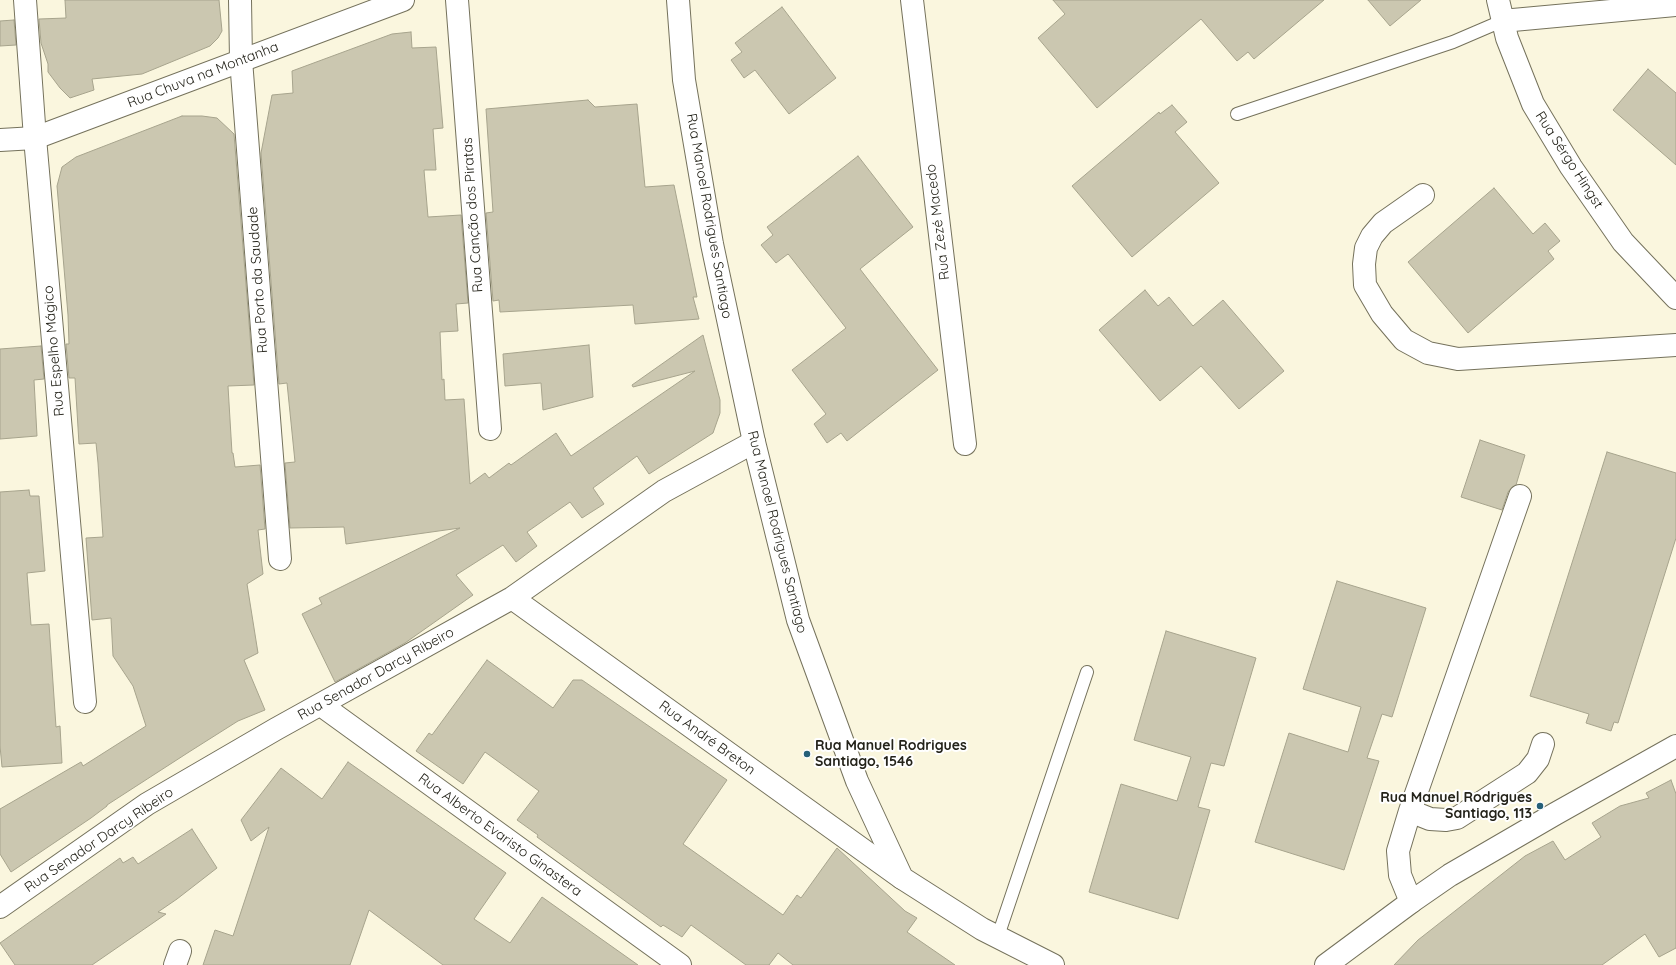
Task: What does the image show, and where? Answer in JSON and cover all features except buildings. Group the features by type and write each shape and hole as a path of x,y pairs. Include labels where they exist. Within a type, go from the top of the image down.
{"street":[{"name":"Rua Espelho Mágico","path":"25,0 35,138 85,702"},
{"name":"Rua Porto da Saudade","path":"240,0 241,60 280,560"},
{"name":"Rua Chuva na Montanha","path":"0,140 35,138 403,0"},
{"name":"Rua Canção dos Piratas","path":"457,0 490,429"},
{"name":"Rua Manoel Rodrigues Santiago","path":"678,0 684,80 712,244 754,442 798,620 857,780 902,878"},
{"name":"Rua Zezé Macedo","path":"912,0 965,444"},
{"path":"1500,10 1676,5"},
{"name":"Rua Sérgo Hingst","path":"1500,10 1507,38 1533,104 1571,167 1623,242 1676,298"},
{"path":"1423,195 1383,223 1366,248 1364,264 1365,285 1382,314 1404,340 1428,353 1458,359 1676,345"},
{"name":"Rua Senador Darcy Ribeiro","path":"0,907 147,804 276,729 512,598 664,491 754,442"},
{"path":"1411,902 1400,876 1398,851 1410,811 1520,496"},
{"name":"Rua André Breton","path":"512,598 902,878"},
{"name":"Rua Alberto Evaristo Ginastera","path":"321,705 680,965"},
{"path":"1410,811 1430,818 1446,820 1457,818 1526,773 1538,759 1543,744"},
{"path":"1326,965 1411,902 1450,876 1574,803 1676,746"},
{"path":"902,878 982,928 1052,965"}],"lane":[{"path":"1237,114 1453,42 1500,10"},
{"path":"998,936 1087,672"}],"place":[{"name":"Rua Manuel Rodrigues Santiago, 1546","path":"807,754"},
{"name":"Rua Manuel Rodrigues Santiago, 113","path":"1540,806"}]}
